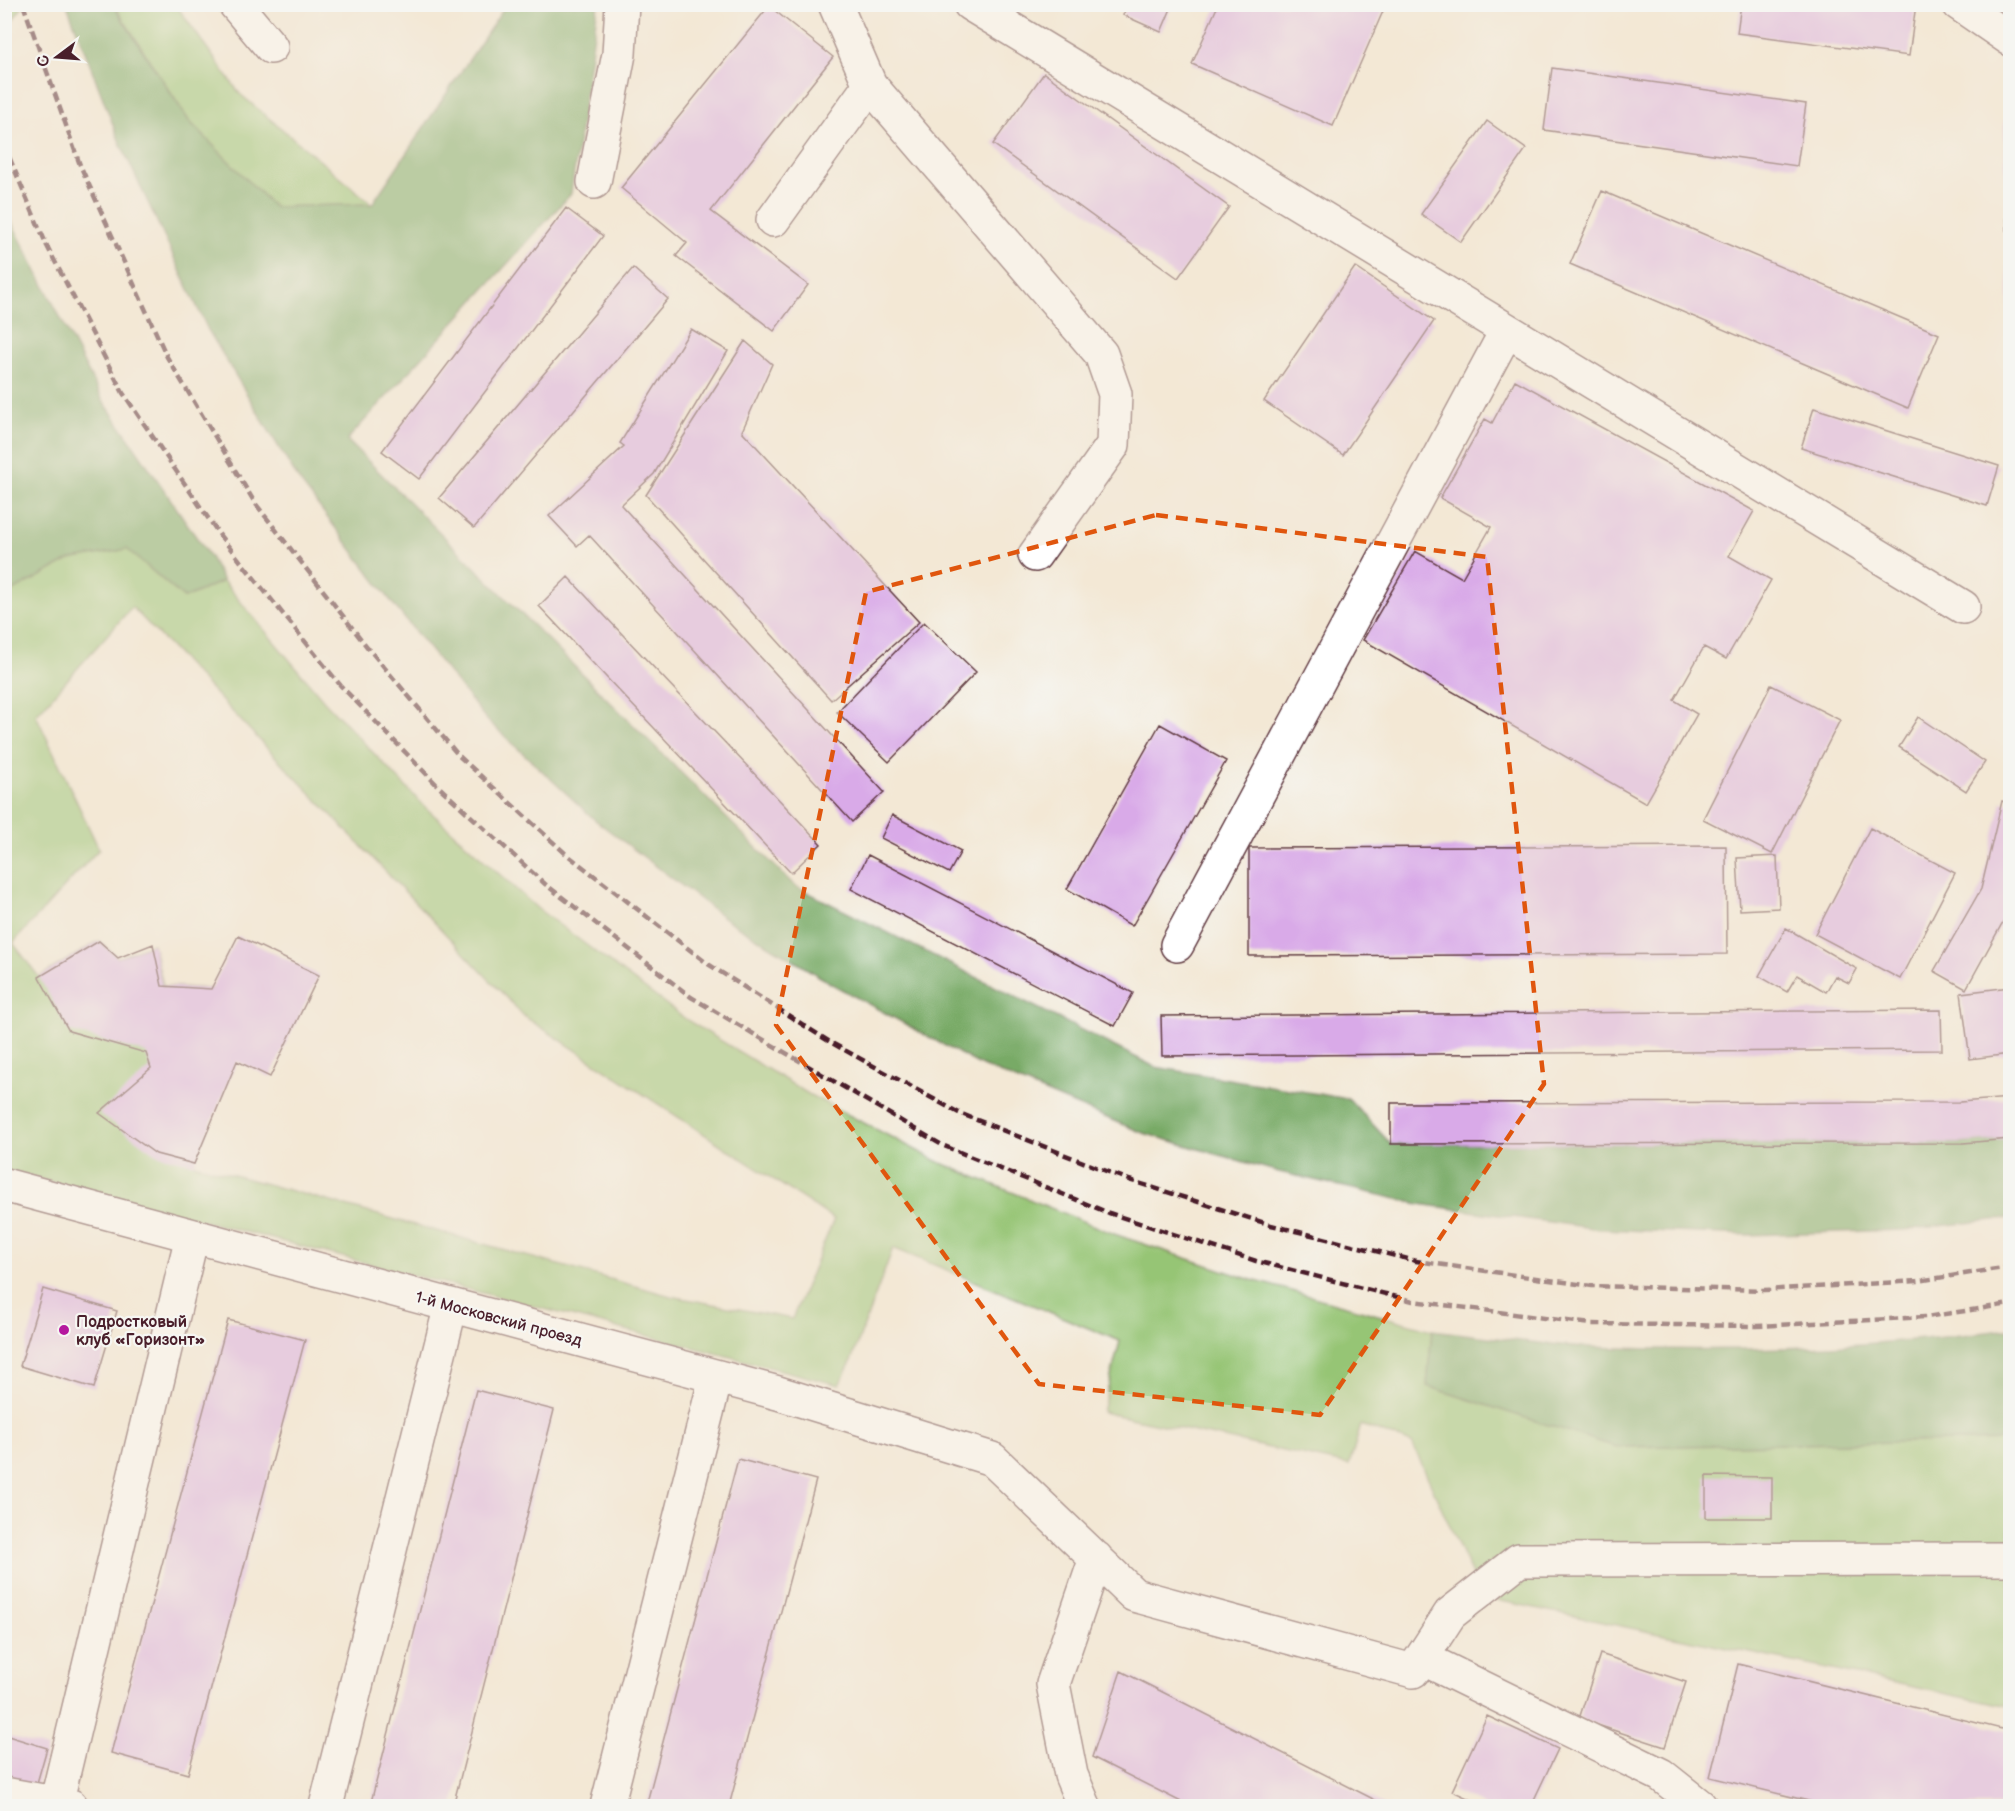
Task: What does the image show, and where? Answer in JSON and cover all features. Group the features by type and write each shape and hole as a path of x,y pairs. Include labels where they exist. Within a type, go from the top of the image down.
{"street":[{"path":"235,4 271,47"},
{"path":"594,182 619,54 622,4"},
{"path":"835,4 870,85 1101,354 1115,394 1113,445 1035,555"},
{"path":"970,4 1963,607"},
{"path":"1959,4 2010,39"},
{"path":"773,220 870,85"},
{"path":"1177,945 1507,330"},
{"name":"1-й Московский проезд","path":"4,1185 716,1377 992,1459 1096,1558"},
{"path":"4,1794 63,1805 192,1236"},
{"path":"326,1806 451,1305"},
{"path":"606,1806 716,1377"},
{"path":"1084,1806 1071,1775 1053,1684 1096,1558 1134,1595 1413,1671 1450,1614 1519,1560 2010,1559"},
{"path":"1422,1658 1661,1775 1700,1806"}],"highlighted area":[{"path":"1156,515 1487,557 1544,1084 1320,1415 1039,1384 776,1025 866,592"}],"green space":[{"path":"4,5 24,5 5,30"},
{"path":"67,5 113,5 189,121 274,207 372,204 506,5 598,5 571,194 347,440 795,886 1155,1067 1349,1099 1391,1144 1963,1143 2010,1139 2010,1218 1904,1230 1748,1235 1599,1229 1419,1204 1279,1172 1143,1133 982,1066 832,984 727,920 595,820 486,719 397,609 298,479 208,330 120,143"},
{"path":"114,5 176,5 240,94 372,204 274,207 189,121"},
{"path":"5,209 102,399 210,557 223,581 184,598 127,549 69,560 8,594 5,593"},
{"path":"127,549 184,598 223,581 325,702 425,807 538,909 687,1020 810,1095 941,1163 1114,1234 1252,1280 1432,1330 1427,1386 1616,1447 2010,1440 2010,1707 1482,1597 1412,1443 1361,1425 1349,1465 1102,1412 1120,1341 893,1248 850,1364 839,1385 5,1170 4,593 8,594 69,560","holes":["132,607 525,1017 834,1219 792,1319 671,1296 194,1164 211,989 163,986 153,944 118,958 99,941 39,977 13,943 99,849 36,715"]},
{"path":"2010,1329 2010,1440 1616,1447 1427,1386 1432,1330 1568,1346 1746,1349 1905,1341"}],"building":[{"path":"1128,4 1173,4 1161,32 1123,15"},
{"path":"1741,4 1916,4 1909,56 1737,33"},
{"path":"1218,5 1374,5 1384,9 1333,126 1192,64"},
{"path":"769,6 833,57 711,211 808,285 774,331 676,256 687,243 621,188"},
{"path":"1552,68 1806,104 1797,166 1544,130"},
{"path":"1044,73 1229,207 1178,278 993,144"},
{"path":"2004,120 2010,120 2010,319 2009,319"},
{"path":"1487,121 1526,149 1461,242 1421,214"},
{"path":"1602,191 1939,334 1908,408 1570,264"},
{"path":"566,208 603,236 419,479 382,451"},
{"path":"1355,267 1434,321 1343,455 1264,401"},
{"path":"633,268 668,299 474,528 439,498"},
{"path":"691,329 728,351 654,474 621,505 884,792 852,822 589,535 577,546 549,516 624,446 620,443"},
{"path":"745,341 772,364 742,431 919,622 831,700 646,495"},
{"path":"2009,343 2010,367 2007,367"},
{"path":"1515,380 1754,511 1729,556 1771,580 1726,659 1704,647 1674,700 1697,714 1646,803 1363,640 1415,551 1462,578 1491,527 1440,498 1485,419 1492,423"},
{"path":"1814,408 1999,466 1987,506 1801,448"},
{"path":"568,577 821,844 791,873 539,606"},
{"path":"924,622 976,672 889,762 837,712"},
{"path":"1771,685 1840,720 1772,854 1703,819"},
{"path":"1918,717 1985,762 1966,791 1899,747"},
{"path":"1160,724 1226,761 1132,926 1067,889"},
{"path":"2002,801 2010,803 2010,909 1966,989 1934,971 1981,889"},
{"path":"892,815 961,851 949,873 881,838"},
{"path":"1870,828 1955,873 1900,979 1815,934"},
{"path":"1726,846 1727,954 1249,956 1249,848"},
{"path":"868,855 1133,993 1115,1026 851,889"},
{"path":"1777,856 1779,908 1740,910 1737,858"},
{"path":"1786,928 1857,969 1849,983 1835,976 1826,992 1797,975 1787,992 1759,976"},
{"path":"238,936 319,975 270,1077 237,1061 194,1164 156,1154 99,1113 151,1068 146,1053 69,1031 39,977 99,941 118,958 153,944 162,986 211,989"},
{"path":"2010,987 2010,1054 1970,1059 1961,993"},
{"path":"1941,1010 1942,1050 1162,1056 1161,1016"},
{"path":"2010,1098 2010,1139 1963,1143 1391,1144 1391,1103 1960,1102"},
{"path":"43,1289 117,1311 94,1388 20,1366"},
{"path":"228,1320 305,1340 188,1774 111,1753"},
{"path":"476,1390 554,1410 453,1806 370,1806"},
{"path":"738,1459 816,1480 729,1806 646,1806"},
{"path":"1706,1476 1772,1477 1772,1518 1706,1518"},
{"path":"1600,1654 1686,1682 1665,1747 1579,1719"},
{"path":"1738,1664 2010,1731 2010,1806 1829,1806 1710,1777"},
{"path":"1121,1671 1387,1806 1189,1806 1092,1757"},
{"path":"1487,1716 1558,1749 1531,1806 1485,1806 1452,1791"},
{"path":"8,1736 47,1748 35,1790 4,1782 4,1746"}],"railway":[{"path":"23,4 80,165 167,357 255,503 368,648 459,756 565,853 708,964 830,1042 959,1113 1129,1180 1271,1225 1416,1261 1592,1286 1764,1290 1918,1281 2010,1267"},
{"path":"4,145 47,246 123,393 221,537 341,686 438,786 545,884 691,997 942,1145 1109,1213 1256,1261 1413,1301 1591,1324 1757,1326 1926,1317 2010,1304"}],"place":[{"name":"Подростковый клуб «Горизонт»","path":"64,1330"}]}
